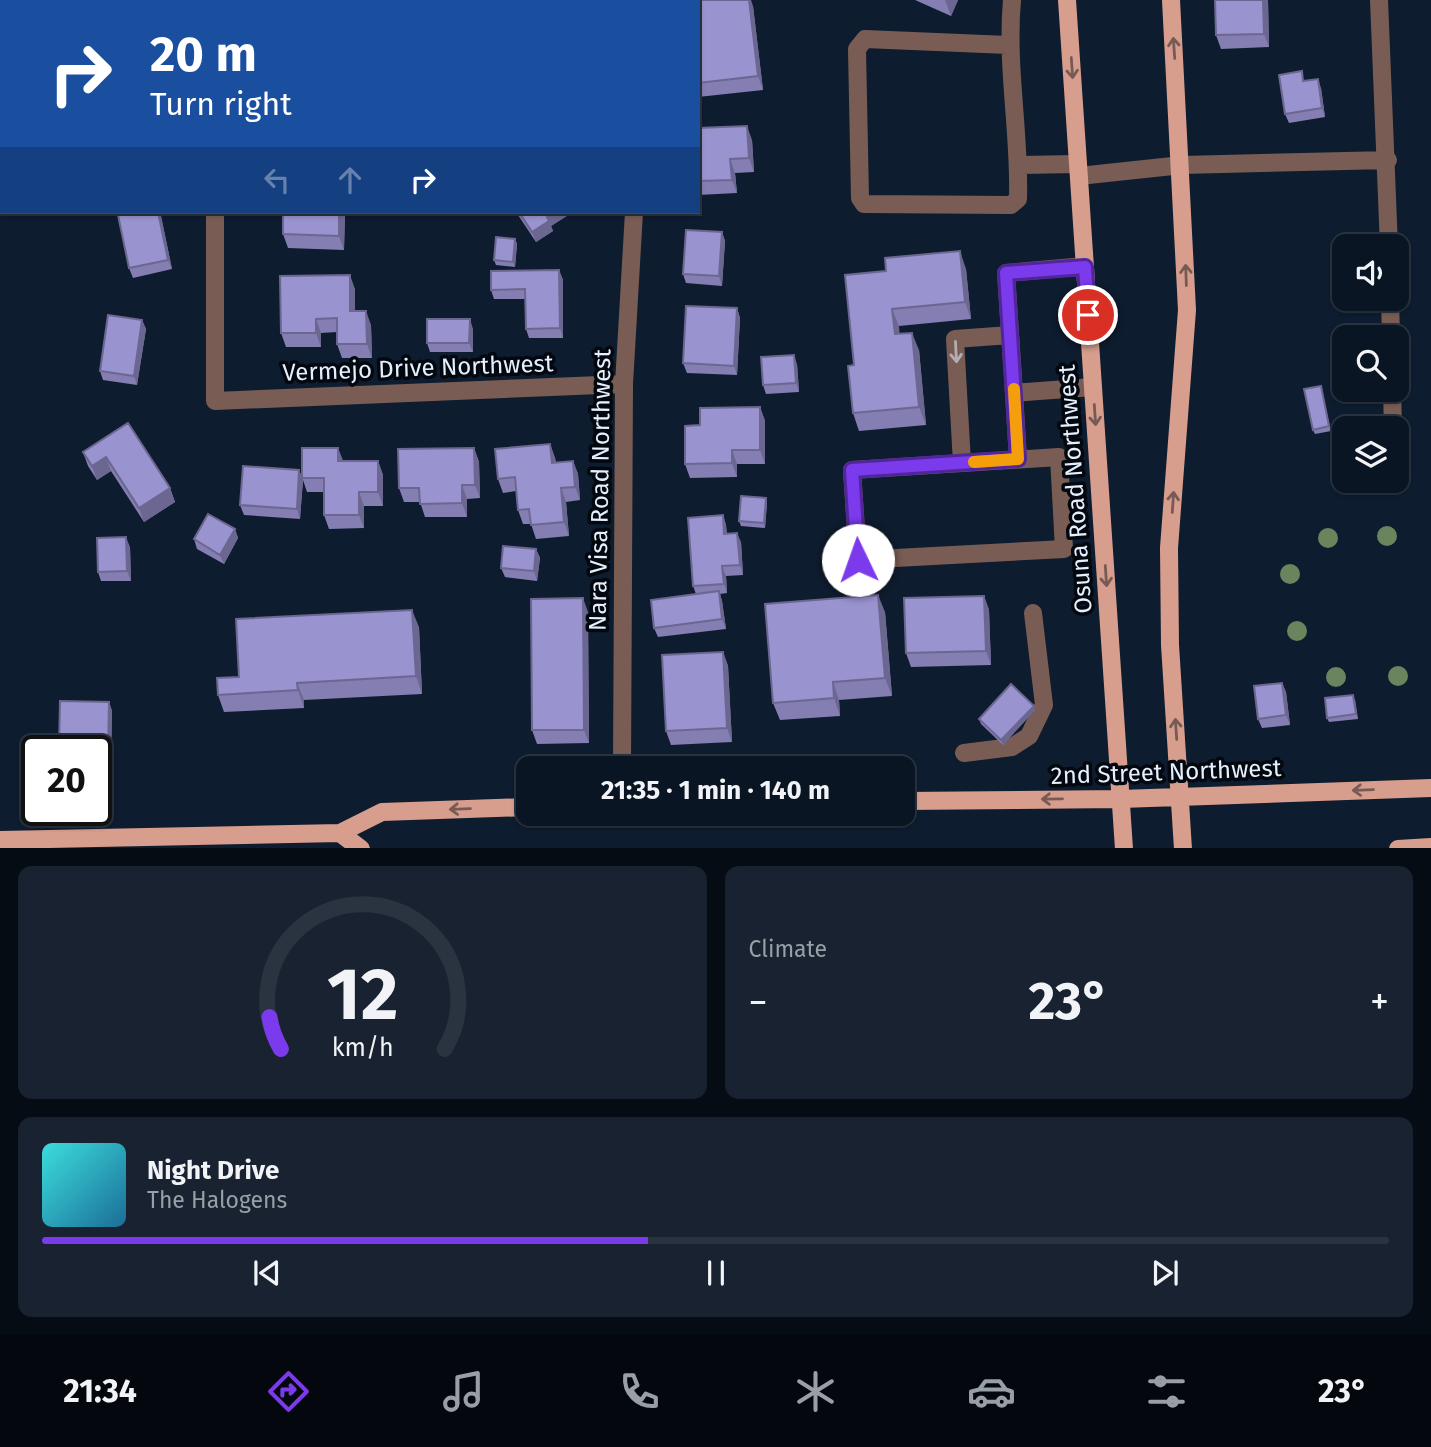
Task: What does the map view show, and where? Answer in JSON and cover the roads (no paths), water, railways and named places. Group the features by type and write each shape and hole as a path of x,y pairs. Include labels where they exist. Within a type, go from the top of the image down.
{"main road":[{"name":"Osuna Road Northwest","path":"1067,0 1124,848"},
{"path":"1171,0 1182,165 1187,310 1169,548 1170,645 1183,848"},
{"name":"2nd Street Northwest","path":"915,801 1121,799 1431,788"},
{"path":"0,840 340,833 382,812 516,807"},
{"path":"340,833 360,848"}],"street":[{"path":"1008,45 865,39 860,43 860,198 864,204 1011,205 1018,199 1019,165 1008,45 1012,0"},
{"path":"1379,0 1388,160 1389,234"},
{"path":"1019,165 1079,170 1388,160"},
{"name":"Vermejo Drive Northwest","path":"215,214 215,401 624,384"},
{"name":"Nara Visa Road Northwest","path":"622,756 624,384 634,214"},
{"path":"1018,459 1006,273 1085,267"},
{"path":"962,463 955,339 1010,335"},
{"path":"1014,393 1093,387"},
{"path":"1059,457 1064,548 858,560 852,470 962,463 1059,457"},
{"path":"964,753 1012,747 1029,736 1044,705 1033,612"}]}
